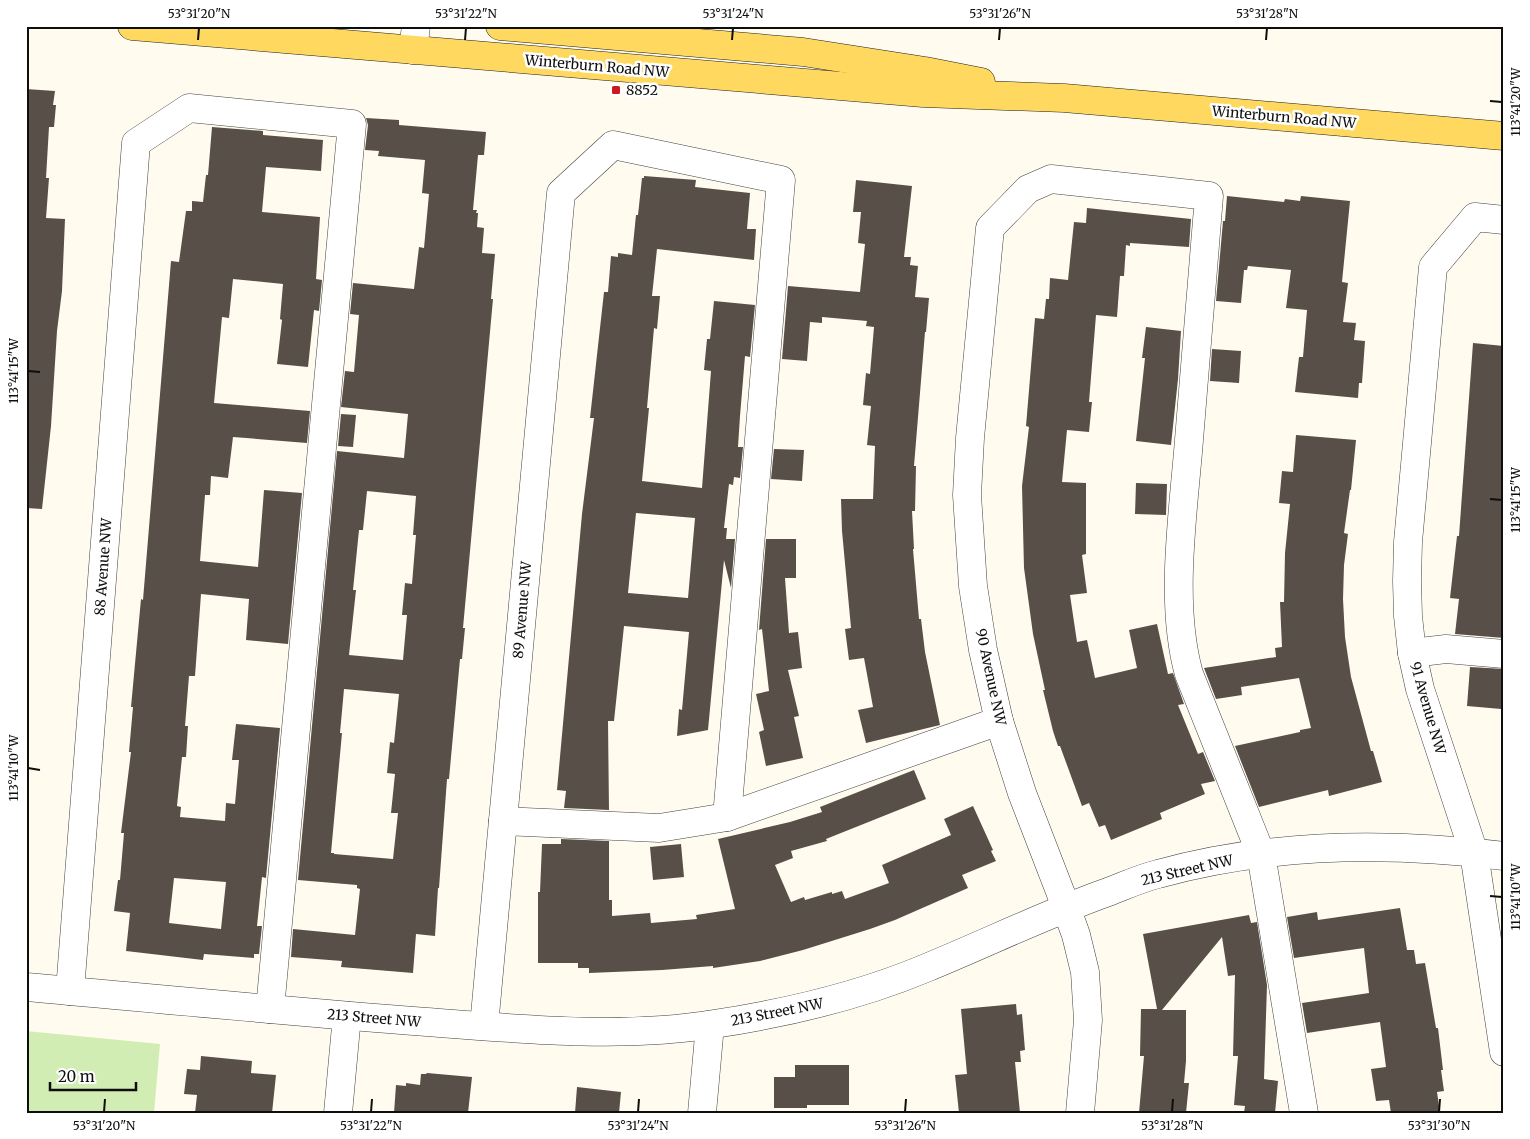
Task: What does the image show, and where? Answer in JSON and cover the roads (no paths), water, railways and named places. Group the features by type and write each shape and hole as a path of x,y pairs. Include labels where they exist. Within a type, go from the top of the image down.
{"main road":[{"name":"Winterburn Road NW","path":"132,26 415,38 493,58 922,93 1064,98 1504,136"},
{"name":"Winterburn Road NW","path":"500,26 803,52 925,71 1064,98"}],"street":[{"path":"493,58 494,26"},
{"name":"88 Avenue NW","path":"70,991 136,143 189,108 352,124 270,1009"},
{"name":"89 Avenue NW","path":"484,1026 561,193 613,145 781,180 727,817"},
{"name":"90 Avenue NW","path":"1080,1113 1088,1020 1085,972 1076,935 1022,793 999,721 983,650 973,586 967,495 970,438 990,228 1028,189 1052,179 1210,196 1180,543 1179,606 1182,651 1189,674 1261,854"},
{"name":"91 Avenue NW","path":"1504,220 1475,218 1433,267 1408,542 1408,607 1412,653 1420,689 1474,853 1504,1052"},
{"path":"1412,653 1446,649 1504,654"},
{"path":"503,821 659,828 727,817 999,721"},
{"name":"213 Street NW","path":"26,987 348,1016 484,1026 639,1031 710,1025 840,999 922,970 1066,907 1156,874 1209,862 1285,851 1384,847 1504,856"},
{"path":"1261,854 1304,1113"},
{"path":"338,1113 348,1016"},
{"path":"702,1113 710,1025"}],"place":[{"name":"8852","path":"616,90"}]}
